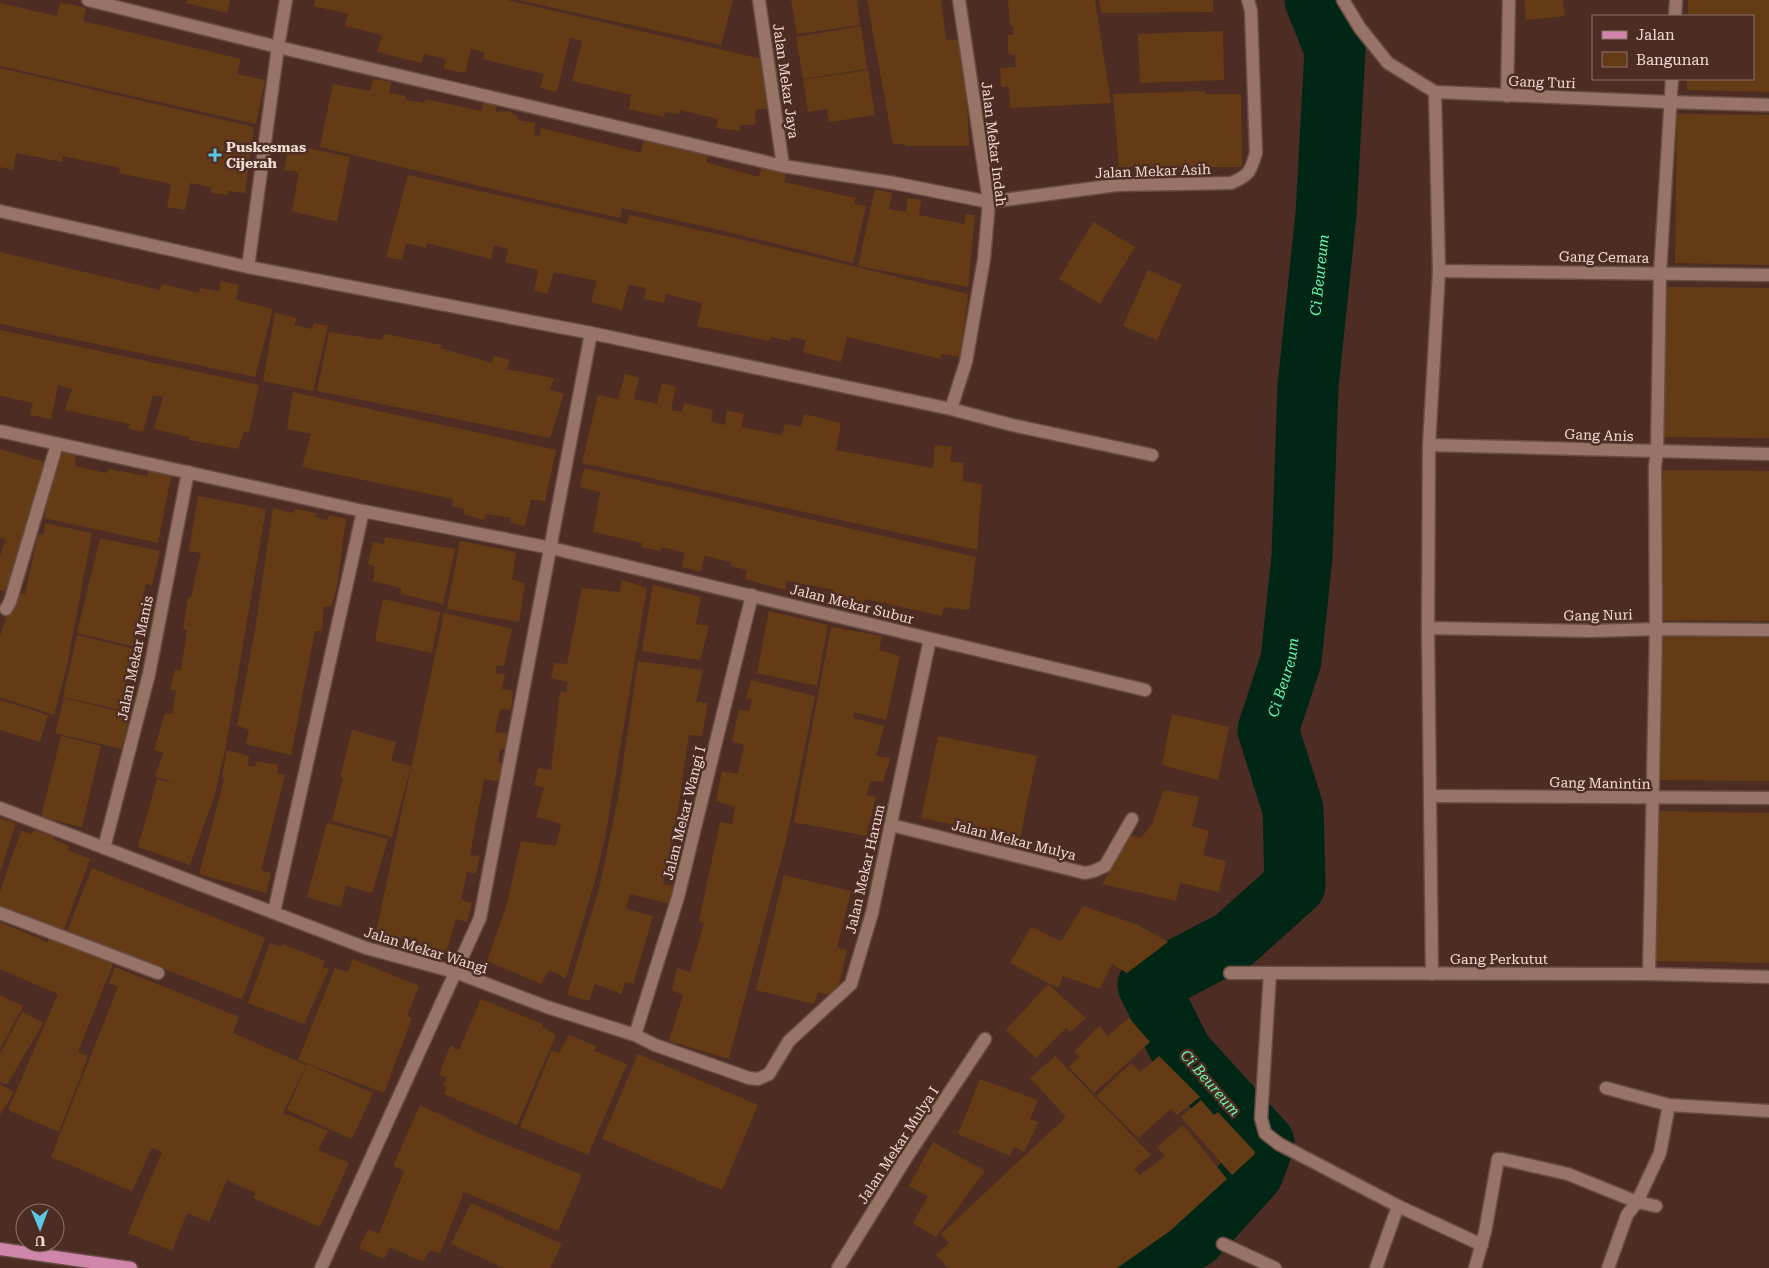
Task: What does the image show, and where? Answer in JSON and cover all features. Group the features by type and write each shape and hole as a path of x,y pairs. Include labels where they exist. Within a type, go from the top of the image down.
{"main road":[{"path":"0,1249 130,1268"}],"street":[{"name":"Jalan Mekar Asih","path":"88,0 278,47 783,166 894,183 989,202 1117,185 1231,183 1246,177 1256,152 1251,11 1248,0"},
{"path":"248,266 286,0"},
{"name":"Jalan Mekar Jaya","path":"759,0 783,166"},
{"name":"Jalan Mekar Indah","path":"951,409 966,362 984,259 989,202 959,0"},
{"path":"1343,0 1360,28 1388,63 1435,92 1439,271 1429,445 1428,628 1432,974"},
{"path":"1507,96 1509,0"},
{"path":"1675,15 1676,0"},
{"path":"1649,974 1656,629 1655,466 1657,452 1660,273 1672,80"},
{"name":"Gang Turi","path":"1435,92 1769,105"},
{"path":"0,212 248,266 591,333 951,409 1012,425 1152,455"},
{"name":"Gang Cemara","path":"1439,271 1769,275"},
{"path":"321,1268 480,918 591,333"},
{"name":"Jalan Mekar Subur","path":"0,431 364,512 551,548 1145,690"},
{"path":"6,608 10,602 58,444"},
{"name":"Gang Anis","path":"1429,445 1769,454"},
{"name":"Jalan Mekar Manis","path":"104,848 149,674 188,472"},
{"path":"274,912 364,512"},
{"name":"Jalan Mekar Wangi I","path":"635,1035 678,897 752,595"},
{"name":"Gang Nuri","path":"1428,628 1592,631 1656,629 1769,630"},
{"name":"Jalan Mekar Harum","path":"769,1074 788,1041 851,984 872,912 930,639"},
{"name":"Gang Manintin","path":"1430,796 1769,798"},
{"name":"Jalan Mekar Wangi","path":"0,808 366,948 455,972 547,1007 635,1035 654,1045 749,1078 758,1079 769,1074"},
{"name":"Jalan Mekar Mulya","path":"891,825 1085,873 1105,866 1132,819"},
{"path":"0,913 158,974"},
{"name":"Gang Perkutut","path":"1230,973 1649,974 1769,977"},
{"path":"1270,973 1261,1118 1265,1133 1279,1144 1398,1206 1482,1245"},
{"name":"Jalan Mekar Mulya I","path":"838,1268 906,1158 985,1039"},
{"path":"1606,1088 1669,1105 1769,1111"},
{"path":"1608,1268 1627,1215 1637,1202 1660,1153 1669,1105"},
{"path":"1475,1268 1482,1245 1498,1159 1568,1174 1637,1202 1656,1206"},
{"path":"1376,1268 1398,1206"},
{"path":"1222,1244 1275,1268"}],"building":[{"path":"187,0 230,0 227,13 187,3"},
{"path":"315,0 507,0 766,60 767,109 756,109 755,125 740,125 739,131 716,128 718,119 680,110 679,114 665,112 664,117 629,109 631,95 572,81 582,41 570,38 557,92 540,88 544,74 483,59 484,52 471,49 465,73 444,69 446,59 424,54 421,63 377,52 382,35 345,26 348,14 314,6"},
{"path":"518,0 733,0 721,45"},
{"path":"791,0 857,0 860,25 797,34"},
{"path":"867,0 941,0 946,40 963,39 969,146 905,146 905,144 893,144"},
{"path":"1008,0 1095,0 1111,103 1010,108 1009,87 1001,87 1000,68 1016,67 1015,55 1011,55 1008,52 1008,35 1013,35 1013,26 1010,26"},
{"path":"1099,0 1213,0 1213,12 1101,13"},
{"path":"1524,0 1563,0 1565,16 1526,20"},
{"path":"1688,0 1769,0 1769,92 1687,90 1687,80 1754,80 1754,15 1688,15"},
{"path":"0,3 57,16 60,3 74,5 86,8 83,21 241,59 237,74 265,80 256,124 0,66"},
{"path":"861,26 867,69 803,79 796,37"},
{"path":"1223,31 1224,80 1140,83 1138,34"},
{"path":"0,68 254,127 245,193 228,191 227,195 211,193 211,187 190,183 185,210 167,207 171,184 119,173 120,168 63,156 62,162 16,153 13,170 0,167"},
{"path":"868,70 875,115 829,122 827,109 808,112 803,80"},
{"path":"373,79 391,82 389,93 406,96 405,100 424,103 425,99 482,111 483,101 497,103 496,112 509,111 517,116 518,120 535,123 534,135 540,136 541,128 641,153 644,139 709,150 706,162 759,177 762,164 787,169 784,182 856,198 854,204 866,206 853,263 622,208 620,218 320,147 333,84 370,91"},
{"path":"1205,91 1205,94 1241,94 1242,167 1119,167 1113,94"},
{"path":"1677,114 1769,115 1769,265 1675,263"},
{"path":"289,144 350,157 337,222 292,211 299,172 284,170"},
{"path":"408,175 627,224 629,215 740,239 968,294 961,357 941,354 941,359 847,337 841,362 803,352 806,340 791,337 790,341 771,337 769,341 697,326 702,303 666,294 664,303 644,299 646,288 629,285 622,310 591,302 597,281 554,272 547,294 534,291 538,270 505,262 508,249 494,245 491,259 427,243 426,248 406,243 402,260 386,257"},
{"path":"875,189 892,193 889,209 906,212 908,198 921,200 919,215 964,224 966,214 975,215 968,287 858,266"},
{"path":"1093,222 1135,247 1100,304 1059,279"},
{"path":"0,252 160,290 162,284 199,293 200,288 219,291 221,281 239,285 236,300 273,309 255,377 0,324"},
{"path":"1148,270 1182,285 1157,340 1123,326"},
{"path":"1666,287 1769,288 1769,438 1664,437"},
{"path":"275,313 297,318 294,325 312,329 314,323 328,326 313,391 263,381"},
{"path":"0,330 259,385 249,432 244,432 238,449 189,440 189,437 154,429 163,397 153,395 143,432 128,428 130,424 65,410 72,389 58,385 51,419 30,415 33,403 0,396"},
{"path":"329,332 381,340 385,334 442,345 440,348 492,363 494,356 510,360 507,369 554,378 550,390 564,394 550,438 317,391"},
{"path":"625,374 639,378 634,399 657,404 662,383 676,387 671,410 682,412 684,403 713,410 711,422 725,425 727,410 744,414 741,427 782,435 785,424 801,427 804,414 841,423 836,450 933,468 935,445 952,447 950,461 964,463 963,481 982,484 977,550 582,463 598,395 618,399"},
{"path":"293,392 556,450 545,502 531,499 525,526 510,523 511,518 486,514 484,520 463,514 464,509 452,506 453,499 302,467 311,434 287,429"},
{"path":"59,448 77,451 75,466 106,473 109,469 147,476 151,466 172,471 158,543 44,518"},
{"path":"0,449 48,463 10,593 0,590 0,556 6,539 0,538"},
{"path":"584,468 976,557 969,610 944,607 942,616 865,599 862,610 841,606 842,601 832,599 834,590 787,581 785,590 745,579 747,570 731,566 731,562 704,556 701,572 682,567 685,553 661,547 661,551 641,547 642,543 593,532 600,492 580,487"},
{"path":"1663,470 1769,471 1769,621 1660,620"},
{"path":"198,496 266,509 226,746 215,794 190,865 138,847 157,779 176,784 155,776 164,752 154,750 165,713 172,714 176,691 170,689 175,670 181,670 187,630 183,629 188,599 191,597 201,553 189,551"},
{"path":"273,508 293,513 295,509 317,513 315,517 327,520 329,515 346,519 337,586 332,606 324,607 322,631 315,631 291,755 246,744 249,730 237,725 255,630"},
{"path":"45,523 92,533 67,665 54,715 0,697 0,636 15,593 25,594 38,534 44,534"},
{"path":"385,537 455,549 443,604 401,594 401,588 373,581 375,567 368,564 373,542 384,544"},
{"path":"100,538 160,551 152,585 146,584 141,603 146,605 136,647 77,633"},
{"path":"460,541 516,552 512,579 525,584 519,622 447,609"},
{"path":"622,580 647,588 606,832 596,877 566,978 549,970 541,984 487,961 507,904 521,841 556,846 561,824 536,817 544,788 534,785 538,768 551,770 560,692 566,692 568,682 551,678 554,663 567,664 582,588 620,592"},
{"path":"653,585 701,597 696,624 709,626 700,660 642,651"},
{"path":"383,599 440,612 432,653 375,641"},
{"path":"769,611 828,625 817,686 757,673"},
{"path":"444,613 512,629 504,666 497,665 495,673 505,674 502,689 513,691 511,710 500,709 495,732 508,733 505,749 500,749 498,762 502,763 499,782 484,779 470,855 480,856 476,874 467,872 461,900 472,903 467,922 456,919 446,952 376,933"},
{"path":"831,627 882,636 879,650 900,656 886,720 854,712 853,718 884,726 876,756 890,758 883,782 871,781 866,795 876,797 866,836 794,822"},
{"path":"1661,630 1769,632 1769,781 1660,780"},
{"path":"77,635 134,649 120,710 63,697"},
{"path":"638,661 703,670 696,702 708,703 702,736 689,735 678,810 663,884 674,886 671,904 630,894 626,909 653,916 633,984 625,982 622,994 595,984 589,1001 567,995 600,885 618,798"},
{"path":"751,680 815,696 787,837 729,1059 669,1041 683,995 672,990 677,968 690,972 704,923 699,921 720,822 732,824 735,807 716,801 722,771 738,774 744,745 732,741 739,710 749,711 752,699 746,698"},
{"path":"64,698 130,714 122,749 55,733"},
{"path":"0,700 48,715 40,742 0,730"},
{"path":"1172,714 1229,727 1218,780 1162,765"},
{"path":"352,730 396,742 391,761 411,766 392,837 332,821 343,778 340,777"},
{"path":"61,736 101,746 82,827 41,817"},
{"path":"938,736 1037,756 1020,838 921,818"},
{"path":"227,750 249,756 248,765 254,767 257,761 278,765 277,773 285,775 261,870 271,873 266,893 199,874 224,780 222,778"},
{"path":"1164,790 1199,797 1192,826 1209,831 1203,855 1226,861 1219,892 1180,883 1176,901 1102,884 1130,835 1141,838 1152,824"},
{"path":"1655,811 1769,813 1769,963 1653,961"},
{"path":"0,818 16,823 0,872"},
{"path":"327,823 388,839 372,893 346,886 340,907 307,897"},
{"path":"33,830 54,836 53,839 70,846 67,850 90,859 63,932 0,908 0,892 21,831 32,834"},
{"path":"92,868 265,938 242,999 67,932"},
{"path":"784,875 851,891 837,948 847,950 836,997 818,992 814,1004 756,990"},
{"path":"1083,906 1138,925 1168,942 1127,973 1112,964 1100,989 1063,976 1058,988 1010,963 1031,927 1061,941"},
{"path":"0,922 47,942 50,938 67,945 68,942 114,962 78,1052 88,1056 59,1132 8,1110 58,994 0,969"},
{"path":"270,943 281,947 282,944 325,961 322,967 329,969 304,1024 248,1003"},
{"path":"353,959 419,986 407,1016 412,1018 384,1093 298,1060 335,968 348,972"},
{"path":"115,967 239,1017 233,1033 306,1065 283,1113 328,1131 318,1150 349,1163 320,1227 253,1198 256,1193 227,1180 209,1222 187,1213 172,1251 128,1233 162,1152 152,1148 132,1191 51,1157 118,987 109,983"},
{"path":"1048,984 1086,1018 1070,1032 1066,1028 1036,1058 1006,1030"},
{"path":"0,995 23,1006 0,1049"},
{"path":"481,999 543,1024 542,1027 556,1035 517,1125 444,1094 447,1087 443,1085 447,1078 439,1075 450,1046 459,1050"},
{"path":"22,1012 43,1023 7,1085 0,1082 0,1054"},
{"path":"1129,1018 1150,1042 1094,1093 1069,1067 1080,1056 1074,1052 1099,1026 1108,1036"},
{"path":"569,1035 596,1046 594,1051 627,1064 588,1155 520,1127 552,1050 559,1053"},
{"path":"638,1054 758,1105 722,1190 602,1139"},
{"path":"1055,1056 1151,1155 1134,1169 1140,1175 1165,1156 1157,1147 1183,1125 1227,1179 1170,1231 1117,1268 948,1268 936,1255 949,1243 941,1234 1066,1117 1030,1078"},
{"path":"1159,1056 1200,1097 1177,1115 1171,1109 1138,1138 1096,1096 1131,1063 1140,1072"},
{"path":"307,1064 373,1093 352,1139 287,1110"},
{"path":"980,1079 1038,1100 1030,1119 1039,1122 1024,1152 1014,1147 1010,1156 958,1134"},
{"path":"0,1084 14,1092 0,1115"},
{"path":"1201,1100 1214,1115 1218,1112 1255,1152 1232,1175 1181,1117"},
{"path":"420,1105 487,1137 582,1175 558,1231 464,1192 440,1253 430,1250 423,1262 390,1247 384,1259 359,1248 368,1229 379,1234 404,1171 393,1166"},
{"path":"933,1142 985,1171 936,1237 913,1223 928,1196 909,1186"},
{"path":"471,1203 562,1244 550,1268 504,1268 451,1244"}],"waterway":[{"name":"Ci Beureum","path":"1137,1268 1194,1238 1253,1173 1264,1143 1182,1053 1148,985 1234,940 1295,885 1293,809 1268,730 1291,660 1302,557 1308,386 1326,214 1335,50 1315,0"}],"place":[{"name":"Puskesmas Cijerah","path":"215,155"}]}
